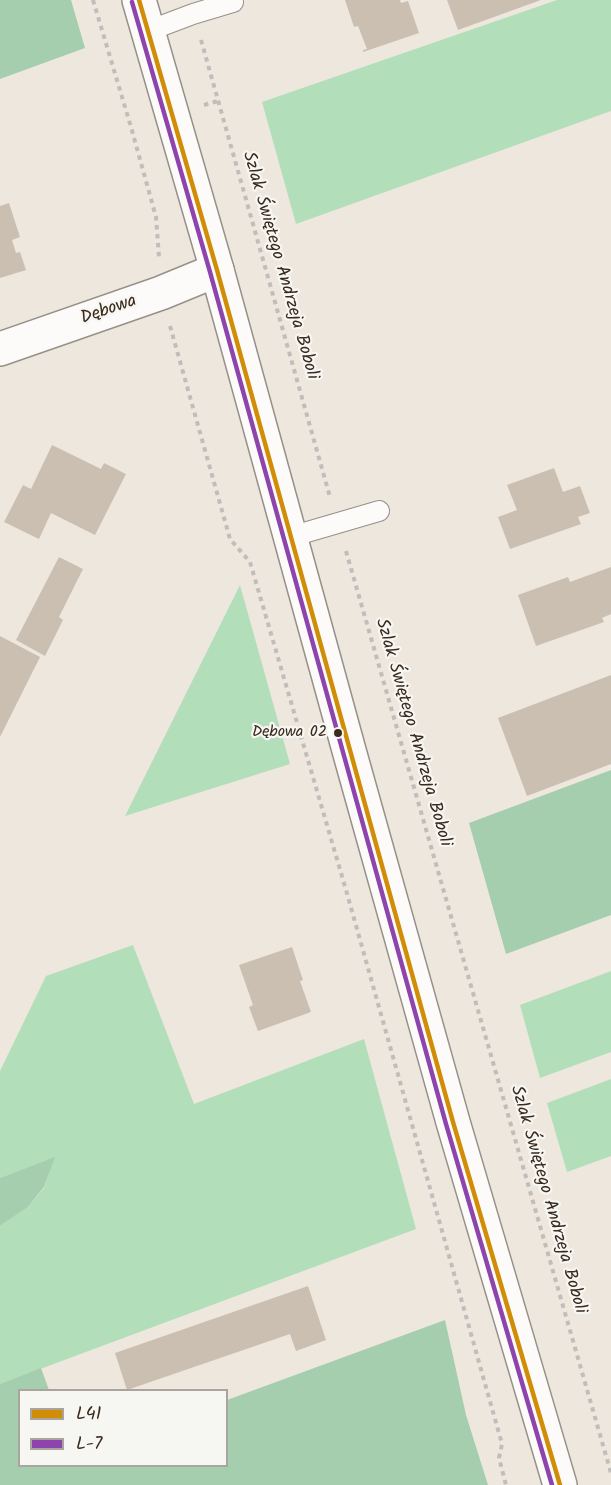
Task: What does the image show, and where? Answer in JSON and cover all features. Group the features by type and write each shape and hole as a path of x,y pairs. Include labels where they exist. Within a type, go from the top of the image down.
{"main road":[{"path":"144,15 217,270 450,1112 560,1485"},
{"name":"Dębowa","path":"0,349 161,293 217,270"}],"lane":[{"path":"144,15 193,14 233,2"},
{"path":"290,537 379,512"}],"path":[{"path":"93,0 156,217 161,293 230,539 250,562 346,890 502,1444 499,1458 506,1485"},
{"name":"Szlak Świętego Andrzeja Boboli","path":"193,14 611,1473"}],"green space":[{"path":"0,0 71,0 85,48 0,79"},
{"path":"557,0 611,0 611,111 296,224 262,102"},
{"path":"240,585 290,764 125,816"},
{"path":"611,770 611,915 506,954 469,823"},
{"path":"133,945 194,1104 364,1039 416,1229 0,1384 0,1226 28,1207 44,1188 54,1158 0,1178 0,1071 46,976"},
{"path":"611,971 611,1052 540,1078 520,1005"},
{"path":"611,1079 611,1156 567,1172 547,1103"},
{"path":"55,1157 44,1187 28,1207 0,1226 0,1178"},
{"path":"445,1320 466,1415 488,1485 0,1485 0,1384 41,1368 49,1389 18,1389 18,1467 228,1467 228,1400"}],"building":[{"path":"345,0 400,0 401,3 408,1 419,33 363,52 367,49 358,26 354,27"},
{"path":"447,0 541,0 458,30"},
{"path":"9,203 20,237 12,240 16,253 20,252 26,270 0,278 0,206"},
{"path":"52,445 101,469 104,463 126,474 95,535 51,513 39,539 4,522 23,485 31,489"},
{"path":"554,468 563,492 580,486 590,513 578,517 581,524 510,549 498,517 517,510 507,485"},
{"path":"59,557 83,569 59,617 63,620 45,656 16,640"},
{"path":"611,567 611,614 602,618 604,622 536,646 518,595 568,577 570,582"},
{"path":"0,636 40,657 0,737"},
{"path":"611,675 611,764 527,796 498,718"},
{"path":"292,947 303,980 300,981 311,1012 258,1031 249,1007 253,1005 239,965"},
{"path":"308,1286 326,1340 296,1351 290,1334 130,1389 127,1389 115,1353"}],"transit line":[{"name":"L41","path":"139,0 217,270 453,1122 560,1485"},
{"name":"L-7","path":"132,2 210,272 446,1124 552,1485"}],"place":[{"name":"Dębowa 02","path":"338,733"}]}
